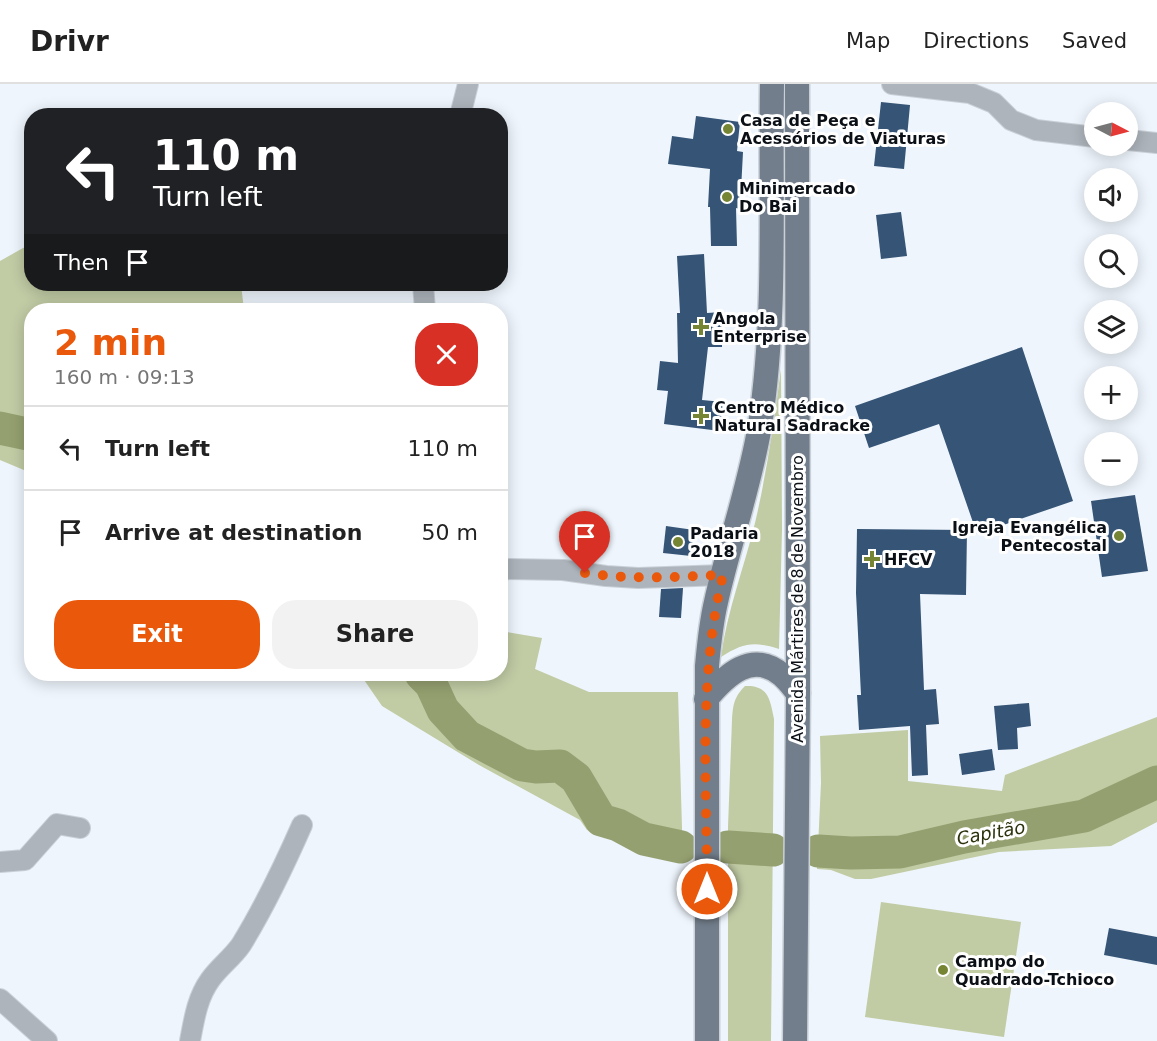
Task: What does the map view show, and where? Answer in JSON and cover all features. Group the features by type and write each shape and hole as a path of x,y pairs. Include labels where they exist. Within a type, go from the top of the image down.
{"main road":[{"path":"707,1041 706,699 711,633 760,426 771,278 772,84"},
{"name":"Avenida Mártires de 8 de Novembro","path":"795,1041 798,693 797,84"},
{"path":"706,699 733,672 752,665 768,666 782,675 798,693"}],"street":[{"path":"462,108 468,84"},
{"path":"892,84 970,93 994,103 1011,120 1036,130 1084,135"},
{"path":"1138,141 1157,143"},
{"path":"508,569 563,570 638,578 723,575"},
{"path":"0,862 25,860 57,824 80,828"},
{"path":"190,1041 201,995 211,978 239,947 275,885 302,825"},
{"path":"0,999 46,1041"}],"green space":[{"path":"23,248 24,291 242,291 243,303 24,303 24,470 0,460 0,261"},
{"path":"781,369 782,529 779,649 755,644 742,646 721,657 727,623 759,504"},
{"path":"508,632 542,638 535,669 589,692 678,692 681,863 587,830 580,820 479,765 382,706 365,681 508,681"},
{"path":"745,686 753,686 764,691 774,719 771,1041 728,1041 728,827 732,720 738,694"},
{"path":"1157,717 1157,822 1111,846 999,852 871,879 855,879 831,870 817,869 821,783 820,736 908,730 908,781 1002,791 1005,775"},
{"name":"Campo do Quadrado-Tchioco","path":"881,902 1021,922 1004,1037 865,1017"}],"building":[{"path":"881,102 910,105 904,169 874,166"},
{"path":"696,116 740,122 737,151 743,152 740,209 736,208 737,246 711,246 710,207 708,207 710,169 668,164 672,136 693,139"},
{"path":"901,212 907,256 881,259 876,215"},
{"path":"704,254 707,313 722,312 722,347 708,347 702,400 723,402 720,431 664,424 668,391 657,390 660,361 678,363 677,313 680,313 677,256"},
{"path":"1022,347 1073,501 977,534 939,424 869,448 855,406"},
{"name":"Igreja Evangélica Pentecostal","path":"1135,495 1148,571 1102,577 1091,501"},
{"path":"666,526 694,530 691,556 663,553"},
{"path":"857,529 967,530 966,595 920,594 924,690 936,689 939,724 926,725 928,775 912,776 910,726 859,730 857,695 861,695 856,593"},
{"path":"683,588 681,618 659,617 661,589"},
{"path":"1029,703 1031,726 1017,728 1018,749 998,750 994,706"},
{"path":"992,749 995,770 962,775 959,754"},
{"path":"1109,928 1157,937 1157,965 1104,955"}],"waterway":[{"name":"Capitão","path":"0,428 24,433"},
{"name":"Capitão","path":"428,681 443,710 467,736 522,765 560,766 576,778 601,820 618,825 644,839 681,847"},
{"name":"Capitão","path":"818,851 900,852 964,837 1084,816 1157,782"},
{"name":"Capitão","path":"728,847 773,850"}],"place":[{"name":"Casa de Peça e Acessórios de Viaturas","path":"728,129"},
{"name":"Minimercado Do Bai","path":"727,197"},
{"name":"Angola Enterprise","path":"701,327"},
{"name":"Centro Médico Natural Sadracke","path":"701,416"},
{"name":"Igreja Evangélica Pentecostal","path":"1119,536"},
{"name":"Padaria 2018","path":"678,542"},
{"name":"HFCV","path":"872,559"},
{"name":"Campo do Quadrado-Tchioco","path":"943,970"}],"route":[{"path":"585,573 638,578 723,575 713,618 707,666 707,889"}]}
